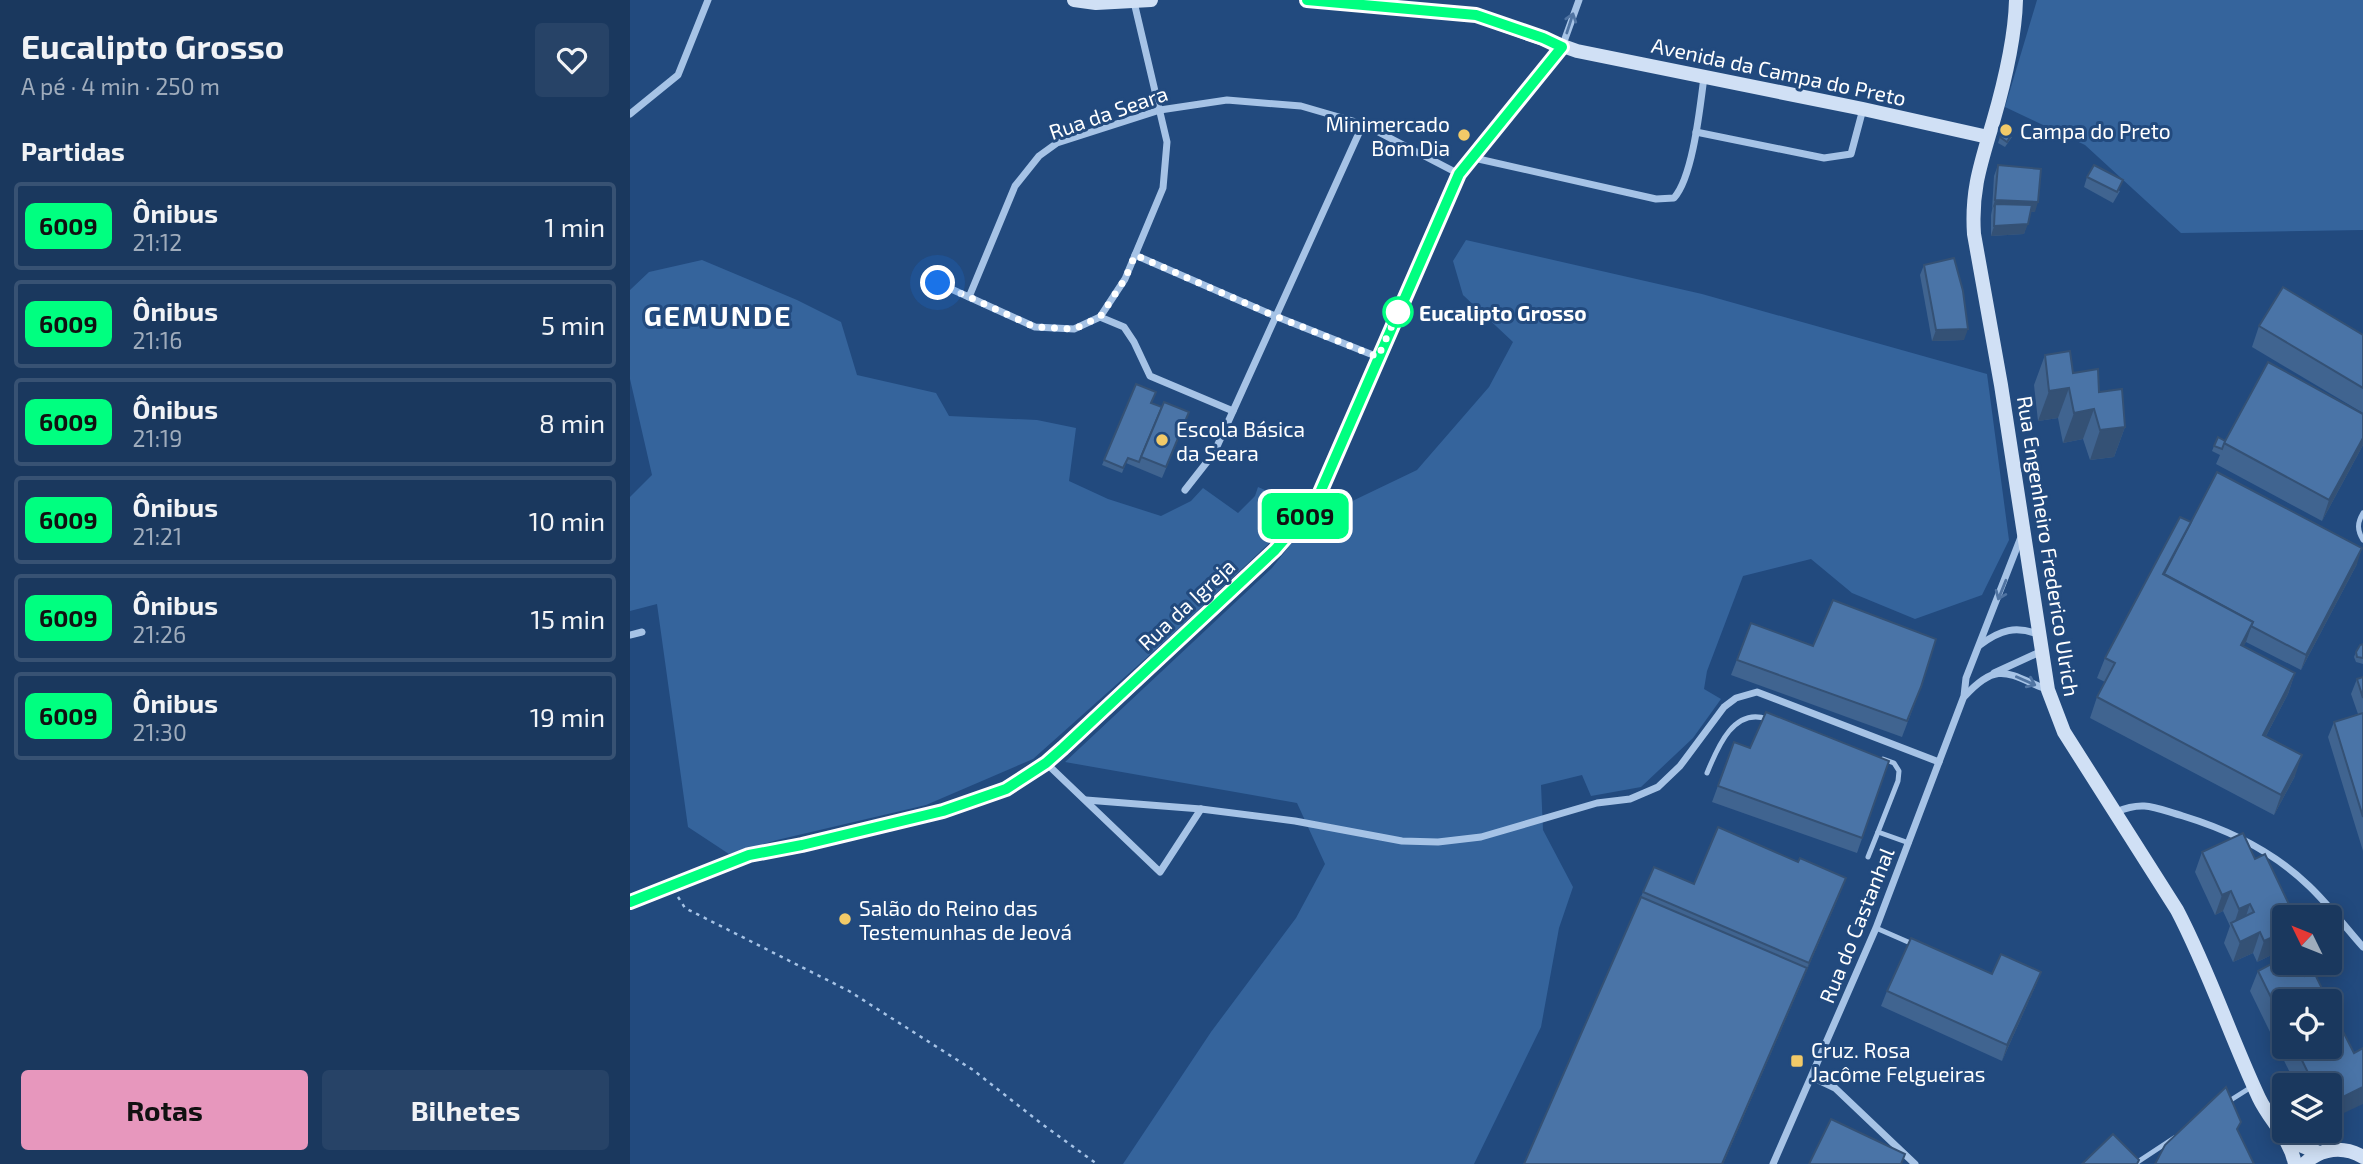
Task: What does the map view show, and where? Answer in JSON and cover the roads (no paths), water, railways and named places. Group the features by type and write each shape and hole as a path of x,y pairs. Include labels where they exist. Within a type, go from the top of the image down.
{"street":[{"path":"630,114 678,75 708,0"},
{"path":"1074,0 1096,4 1151,0"},
{"name":"Avenida da Campa do Preto","path":"1307,0 1476,15 1562,47 1988,137"},
{"name":"Rua da Igreja","path":"630,902 749,855 943,811 1006,789 1046,763 1275,550 1315,504 1459,174 1562,47 1579,0"},
{"name":"Rua Engenheiro Frederico Ulrich","path":"2016,0 2010,46 1974,190 1974,233 2001,385 2048,690 2064,732 2191,936 2253,1085 2272,1119"},
{"path":"938,283 1035,327 1074,329 1100,317 1125,279 1163,188 1167,142 1134,2"},
{"path":"1473,158 1656,199 1674,198 1682,189 1696,132 1704,77"},
{"name":"Rua da Seara","path":"969,297 1015,186 1039,156 1057,143 1160,110 1227,100 1301,106 1363,124 1459,174"},
{"path":"1696,132 1824,158 1851,154 1863,109"},
{"path":"1185,490 1214,453 1363,124"},
{"path":"1135,255 1378,357"},
{"path":"1100,317 1124,327 1150,376 1233,411"},
{"name":"Rua do Castanhal","path":"1773,1164 1876,928 1964,696 1966,678 2023,533"},
{"path":"1979,646 1996,633 2012,629 2040,635"},
{"path":"630,635 642,632"},
{"name":"Rua do Castanhal","path":"1964,696 1980,679 2042,651"},
{"path":"1993,673 2013,675 2048,690"},
{"path":"1086,800 1201,809 1348,829 1402,841 1438,842 1481,838 1597,803 1630,799 1658,787 1680,766 1724,707 1736,698 1757,692 1939,762"},
{"path":"1046,763 1160,872 1201,809"},
{"path":"2116,812 2141,804 2154,806 2206,822 2231,833 2282,863 2310,886 2363,947"},
{"path":"1812,1077 1835,1088 1915,1164"},
{"name":"Rua Engenheiro Frederico Ulrich","path":"2288,1143 2295,1164"},
{"name":"Rua Engenheiro Frederico Ulrich","path":"2295,1143 2319,1153"},
{"path":"2304,1164 2319,1153 2333,1149 2348,1150 2362,1156"}],"lane":[{"path":"2363,513 2358,521 2358,532 2363,540"},
{"path":"1707,773 1721,739 1730,730 1758,716 1770,720"},
{"path":"1868,857 1898,781 1899,771 1894,763 1872,755"},
{"path":"1878,832 1909,843"},
{"path":"1876,928 1925,949"},
{"path":"2221,1107 2253,1085"},
{"path":"2136,1163 2179,1135"}],"place":[{"name":"Campa do Preto","path":"2006,130"},
{"name":"Minimercado Bom Dia","path":"1464,135"},
{"name":"Eucalipto Grosso","path":"1398,312"},
{"name":"Escola Básica da Seara","path":"1162,440"},
{"name":"Salão do Reino das Testemunhas de Jeová","path":"845,919"},
{"name":"Cruz. Rosa Jacôme Felgueiras","path":"1797,1061"}],"district":[{"name":"GEMUNDE","path":"718,315"}]}
